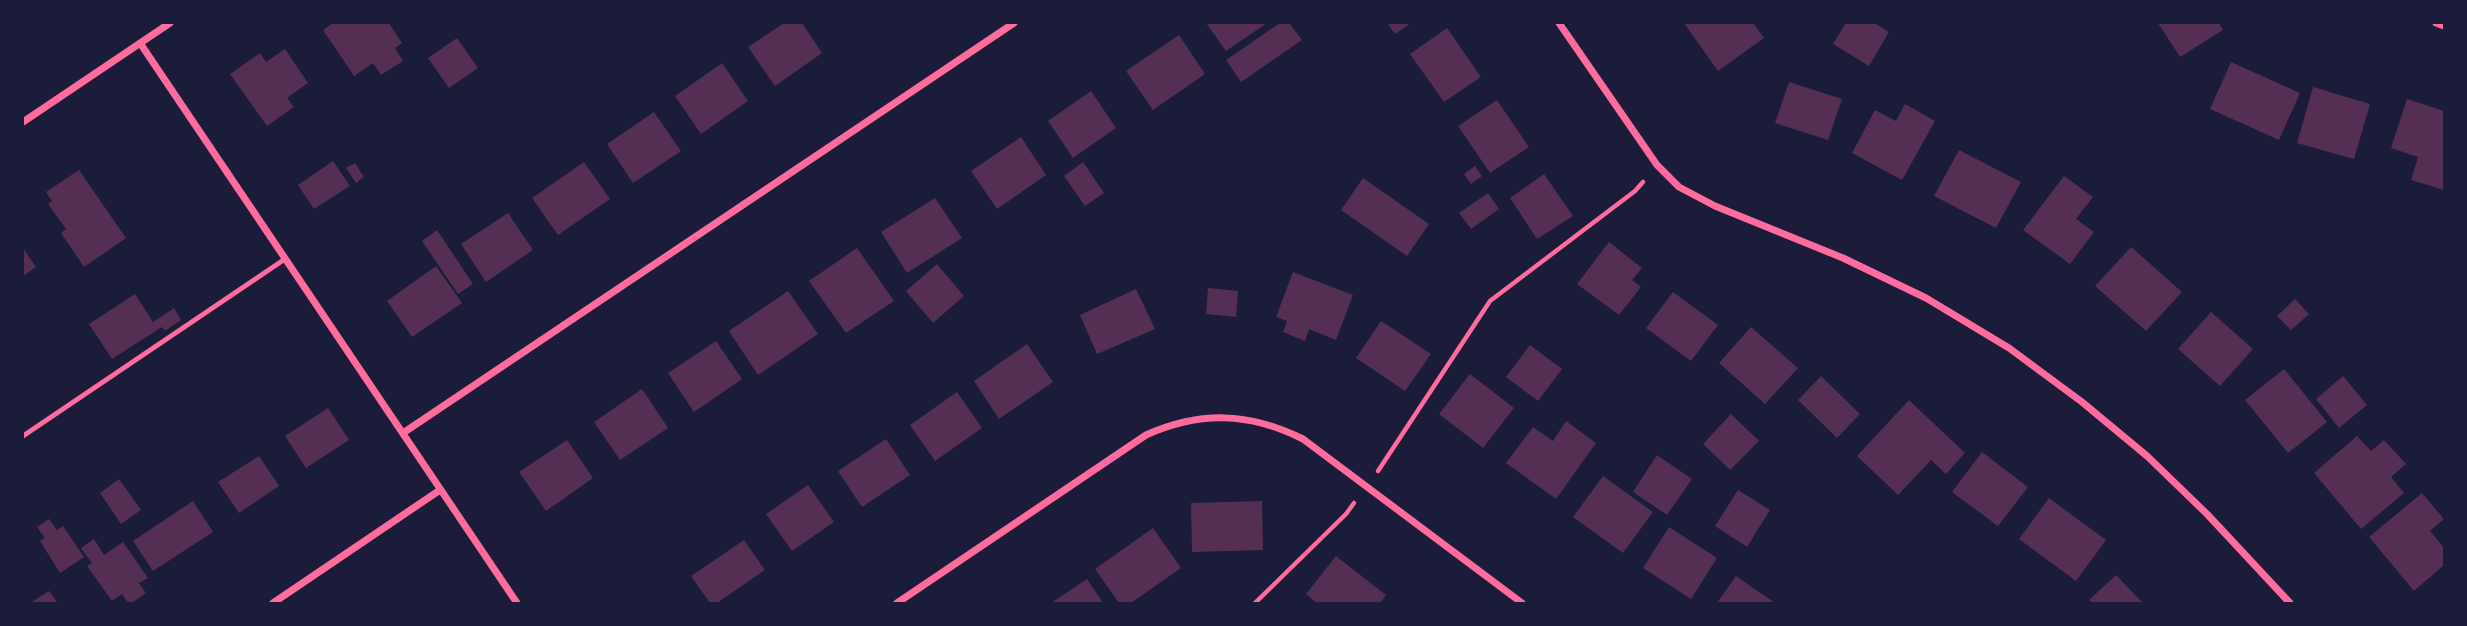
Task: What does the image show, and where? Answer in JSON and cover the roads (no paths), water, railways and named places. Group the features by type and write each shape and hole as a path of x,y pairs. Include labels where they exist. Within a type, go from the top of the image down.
{"street":[{"path":"23,122 170,23"},
{"path":"403,433 1014,23"},
{"path":"1559,23 1657,165 1679,187 1715,206 1855,263 1926,298 2009,348 2082,402 2147,456 2207,514 2290,603"},
{"path":"2436,23 2444,26"},
{"path":"140,43 517,603"},
{"path":"897,603 1146,435 1168,425 1213,417 1257,421 1282,428 1303,439 1522,603"},
{"path":"273,603 440,490"}],"lane":[{"path":"23,436 285,259"}]}
